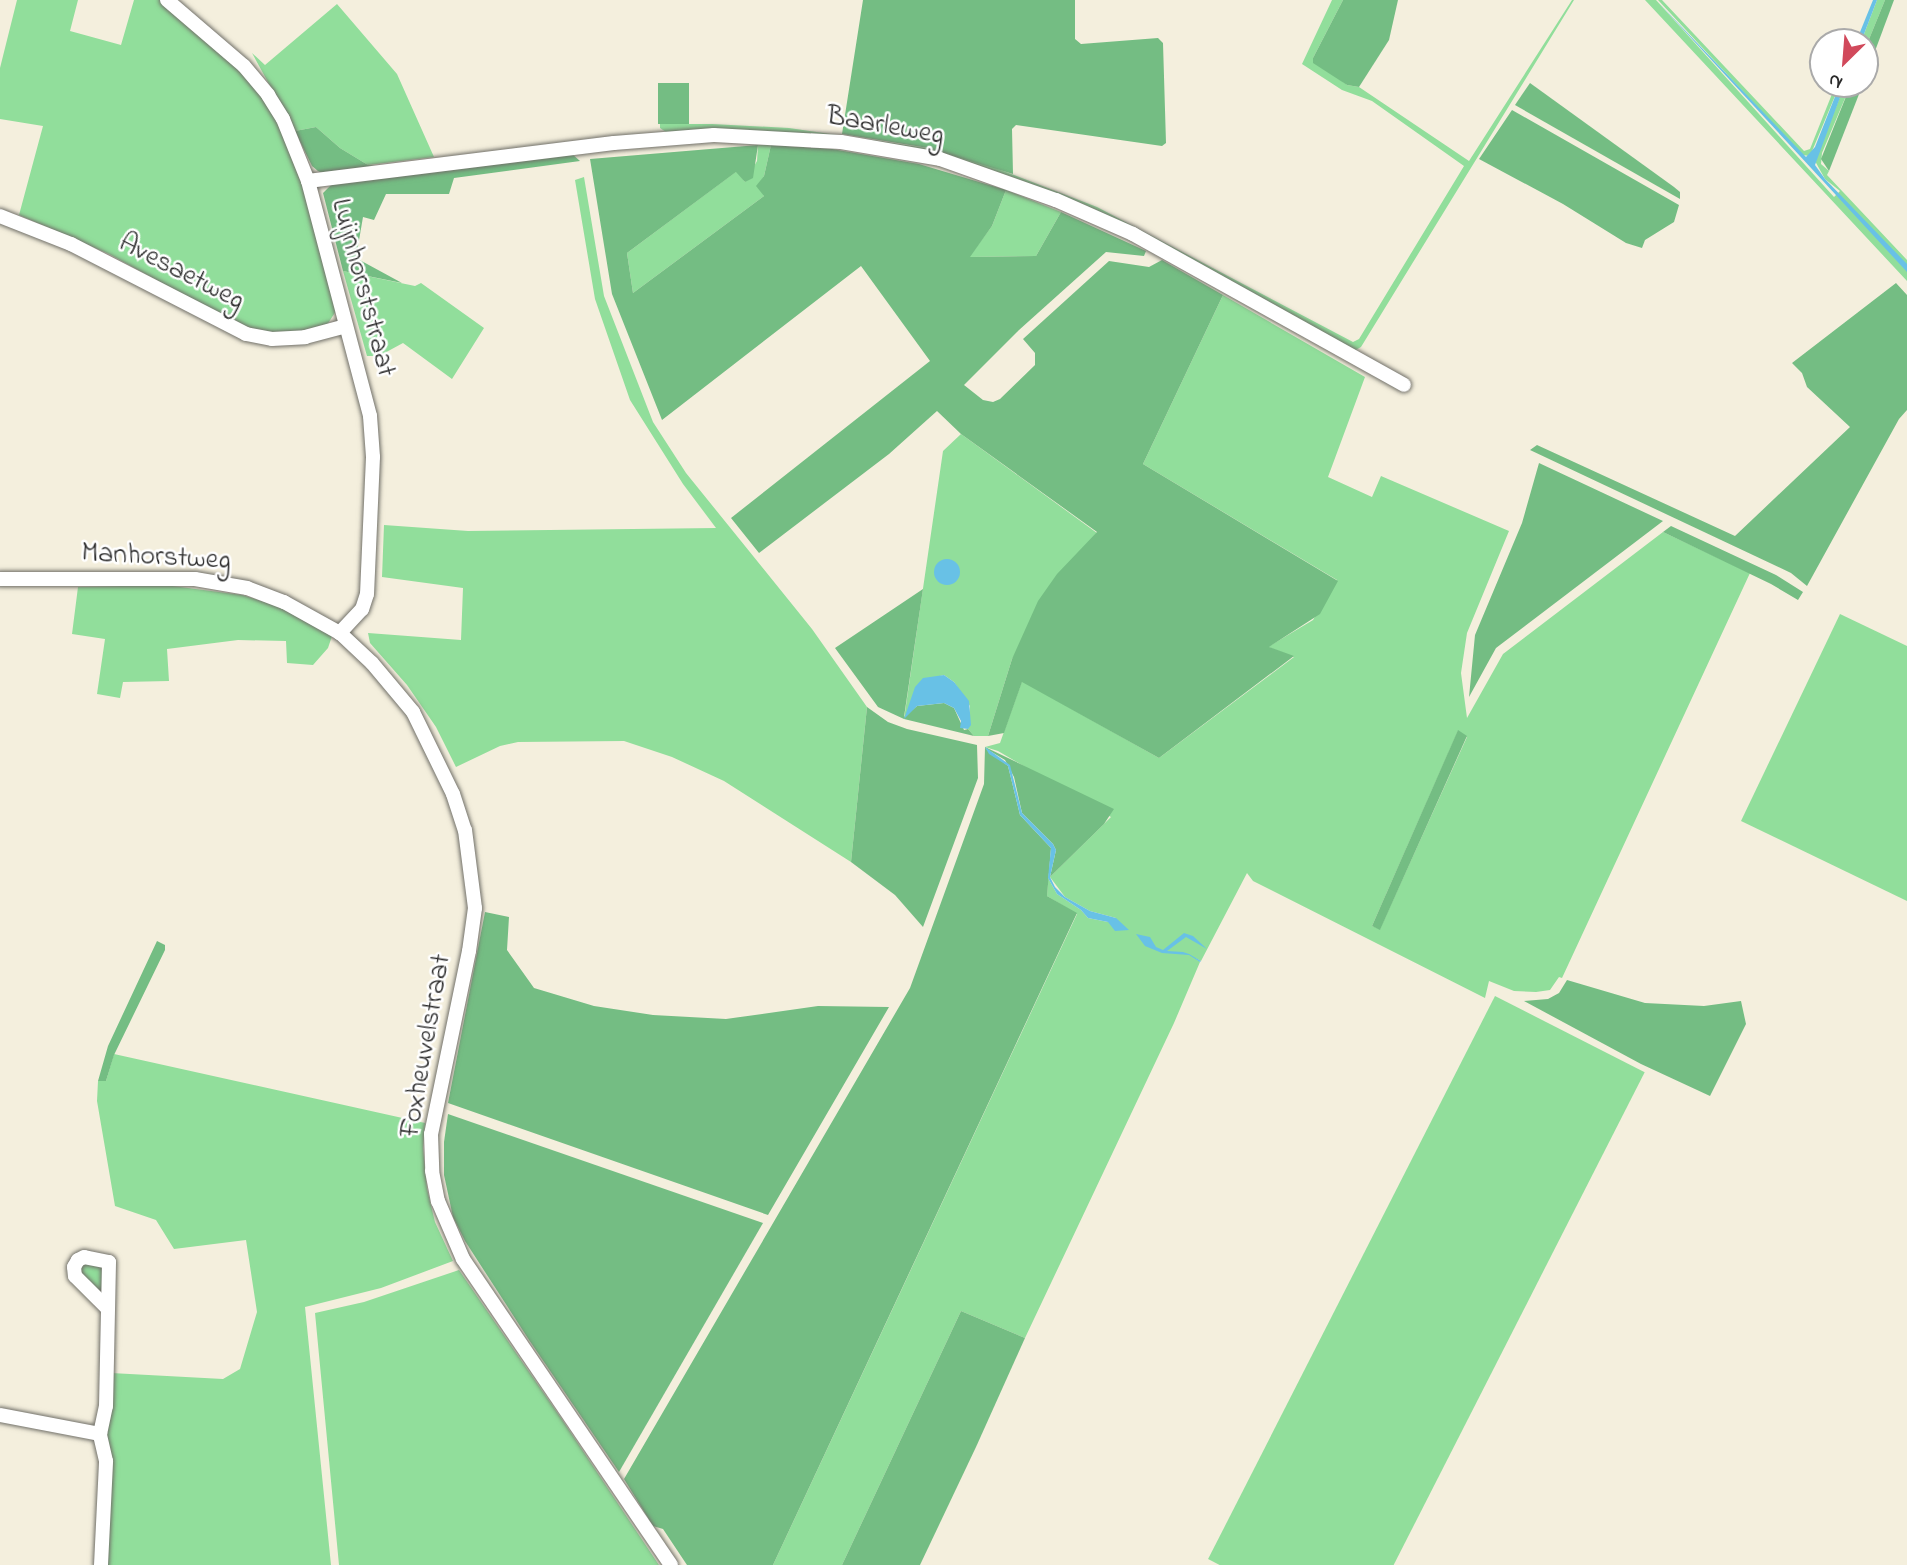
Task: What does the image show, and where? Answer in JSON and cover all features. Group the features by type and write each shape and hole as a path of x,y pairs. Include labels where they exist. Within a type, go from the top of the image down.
{"street":[{"name":"Luijnhorststraat","path":"166,0 244,66 268,95 283,119 308,181 370,416 373,470 367,593 362,609 340,633"},
{"name":"Baarleweg","path":"308,181 614,143 714,135 841,142 940,159 1056,200 1133,234 1404,385"},
{"name":"Avesaetweg","path":"0,216 71,244 246,334 272,339 305,337 346,326"},
{"name":"Manhorstweg","path":"0,579 158,578 220,582 284,602 340,633"},
{"name":"Foxheuvelstraat","path":"340,633 372,663 412,712 453,794 465,830 475,908 469,951 431,1134 432,1171 445,1222 463,1259 671,1565"},
{"path":"101,1565 106,1461 100,1434 106,1406 107,1308"},
{"path":"0,1415 100,1434"}],"green space":[{"path":"17,0 78,0 70,31 121,45 134,0 160,0 246,75 276,118 307,198 336,311 325,328 313,333 266,333 237,324 109,254 19,215 43,126 0,119 0,68"},
{"path":"863,0 1075,0 1075,39 1081,44 1158,38 1163,43 1166,143 1162,146 1016,125 1012,129 1013,174 928,148 842,134"},
{"path":"1332,0 1343,0 1313,58 1347,85 1359,87 1469,161 1574,0 1361,347 1352,352 1128,229 915,153 669,134 660,128 660,124 712,124 789,128 927,148 980,162 1097,207 1353,342 1359,339 1464,166 1372,101 1342,90 1302,64"},
{"path":"1343,0 1398,0 1389,40 1359,87 1347,85 1313,63 1313,58"},
{"path":"1645,0 1656,0 1834,197 1840,191 1825,179 1815,161 1840,98 1845,98 1822,153 1821,164 1829,171 1827,175 1907,260 1907,281"},
{"path":"1658,0 1662,0 1804,151 1810,149 1830,98 1834,98 1810,156 1802,155"},
{"path":"1877,0 1885,0 1874,28 1866,28"},
{"path":"1885,0 1894,0 1879,40 1879,28 1874,28"},
{"path":"337,4 397,74 434,157 368,165 340,148 316,127 295,131 252,53 265,65"},
{"path":"658,83 689,83 689,124 658,124"},
{"path":"1530,83 1674,187 1680,192 1680,199 1515,105"},
{"path":"1845,98 1858,98 1829,171 1821,159"},
{"path":"1512,110 1679,205 1674,222 1645,240 1642,248 1626,243 1563,204 1479,159"},
{"path":"316,127 340,148 368,165 376,166 324,174 318,171 312,166 295,131"},
{"path":"758,145 771,145 764,176 759,184 764,196 633,293 627,253 737,171 745,182 757,161"},
{"path":"758,145 753,178 745,182 736,172 627,253 633,293 764,196 756,186 764,176 771,145 832,149 919,164 1006,190 992,226 970,257 1036,256 1061,212 1146,251 1144,256 1106,252 1019,330 964,385 983,400 993,402 1000,399 1035,365 1035,353 1023,339 1109,261 1149,267 1162,260 1223,295 1143,464 1338,581 1320,614 1269,647 1294,656 1159,758 1022,682 1004,733 988,736 1012,659 1038,601 1057,574 1097,532 961,434 937,411 889,454 759,553 731,518 930,361 861,266 662,420 612,294 590,159"},
{"path":"571,153 580,161 454,178 449,194 386,194 374,220 363,217 356,258 402,283 343,271 323,193 332,184"},
{"path":"584,177 604,296 653,422 686,473 812,629 867,707 851,862 724,781 672,757 624,741 518,742 500,746 456,767 436,727 407,685 370,643 368,633 461,640 463,588 382,577 384,525 468,531 716,528 683,484 630,400 595,299 575,180"},
{"path":"1006,190 1061,212 1036,256 969,257 992,226"},
{"path":"343,271 415,286 421,283 484,328 452,379 403,343 379,356 367,356"},
{"path":"1896,283 1907,295 1907,410 1899,419 1807,586 1791,573 1530,450 1537,445 1735,536 1850,427 1807,387 1802,373 1792,363"},
{"path":"1223,295 1365,377 1328,477 1372,497 1381,476 1509,531 1467,633 1461,673 1467,718 1503,654 1663,532 1750,573 1562,978 1559,977 1550,990 1536,992 1514,991 1489,981 1485,998 1253,881 1247,873 1201,961 1195,958 1200,962 1174,1023 1025,1338 961,1311 842,1565 773,1565 1077,914 1047,896 1048,878 1057,894 1088,918 1108,922 1116,918 1090,911 1065,897 1050,877 1111,817 998,751 985,747 1000,743 1022,681 1159,758 1294,657 1268,647 1313,620 1337,580 1143,464","holes":["1458,731 1467,737 1380,929 1372,926"]},
{"path":"961,434 1097,533 1012,659 988,736 974,736 968,729 970,706 954,682 944,675 928,679 904,719 943,451"},
{"path":"1539,463 1663,521 1496,648 1469,697 1475,635 1522,523"},
{"path":"1671,526 1776,575 1803,592 1798,600 1771,584 1663,532"},
{"path":"165,585 242,595 278,606 332,636 328,648 313,665 287,663 286,641 238,640 167,649 169,681 123,682 120,698 97,694 105,639 72,634 78,587"},
{"path":"923,589 904,717 917,706 944,703 954,708 964,730 968,729 974,736 904,719 878,707 835,648"},
{"path":"1840,614 1907,646 1907,901 1741,821"},
{"path":"867,707 888,722 907,729 977,745 978,778 923,927 895,895 851,862"},
{"path":"1458,730 1467,736 1380,930 1372,926"},
{"path":"985,747 1114,809 1104,824 1050,877 1056,850 1053,844 1022,813 1014,777 1005,760 985,748 1008,766 1020,815 1051,848 1047,896 1077,913 773,1565 687,1565 663,1529 653,1526 624,1479 910,988 984,784"},
{"path":"485,912 509,917 507,950 534,988 594,1006 653,1015 726,1019 818,1006 889,1007 768,1215 448,1103"},
{"path":"157,941 165,945 165,950 114,1055 106,1081 98,1081 108,1046"},
{"path":"1567,980 1645,1003 1704,1006 1741,1001 1746,1024 1710,1096 1641,1064 1524,1001 1548,999 1559,993"},
{"path":"1495,996 1645,1072 1394,1565 1220,1565 1208,1559"},
{"path":"114,1054 425,1123 423,1148 427,1189 435,1222 453,1261 381,1288 305,1307 331,1565 106,1565 112,1461 106,1429 111,1373 223,1379 240,1369 257,1312 246,1240 174,1249 156,1220 115,1206 97,1101 98,1081 106,1081"},
{"path":"448,1114 763,1223 619,1472 529,1340 465,1241 453,1217 444,1175 444,1142"},
{"path":"82,1263 105,1263 104,1298 78,1270"},
{"path":"459,1270 659,1565 339,1565 315,1313 364,1302"},
{"path":"961,1311 1025,1338 976,1447 920,1565 842,1565"}],"water":[{"path":"1656,0 1806,157 1815,147 1834,98 1840,98 1815,165 1825,179 1907,264 1907,272"},
{"path":"1873,0 1877,0 1866,28 1862,28"},
{"path":"947,559 956,563 960,572 956,581 947,585 938,581 934,572 938,563"},
{"path":"944,675 954,682 969,701 971,725 968,729 960,728 961,721 954,708 944,703 917,706 904,719 915,687 923,678"},
{"path":"985,747 1010,765 1022,813 1056,850 1050,877 1055,887 1065,897 1090,911 1116,918 1129,930 1115,931 1108,922 1088,918 1057,894 1048,878 1051,848 1020,815 1008,766 989,754"},
{"path":"1184,933 1193,936 1207,949 1186,937 1167,951 1189,954 1200,962 1189,955 1162,953 1145,946 1136,934 1150,937 1156,947 1163,950"}]}
